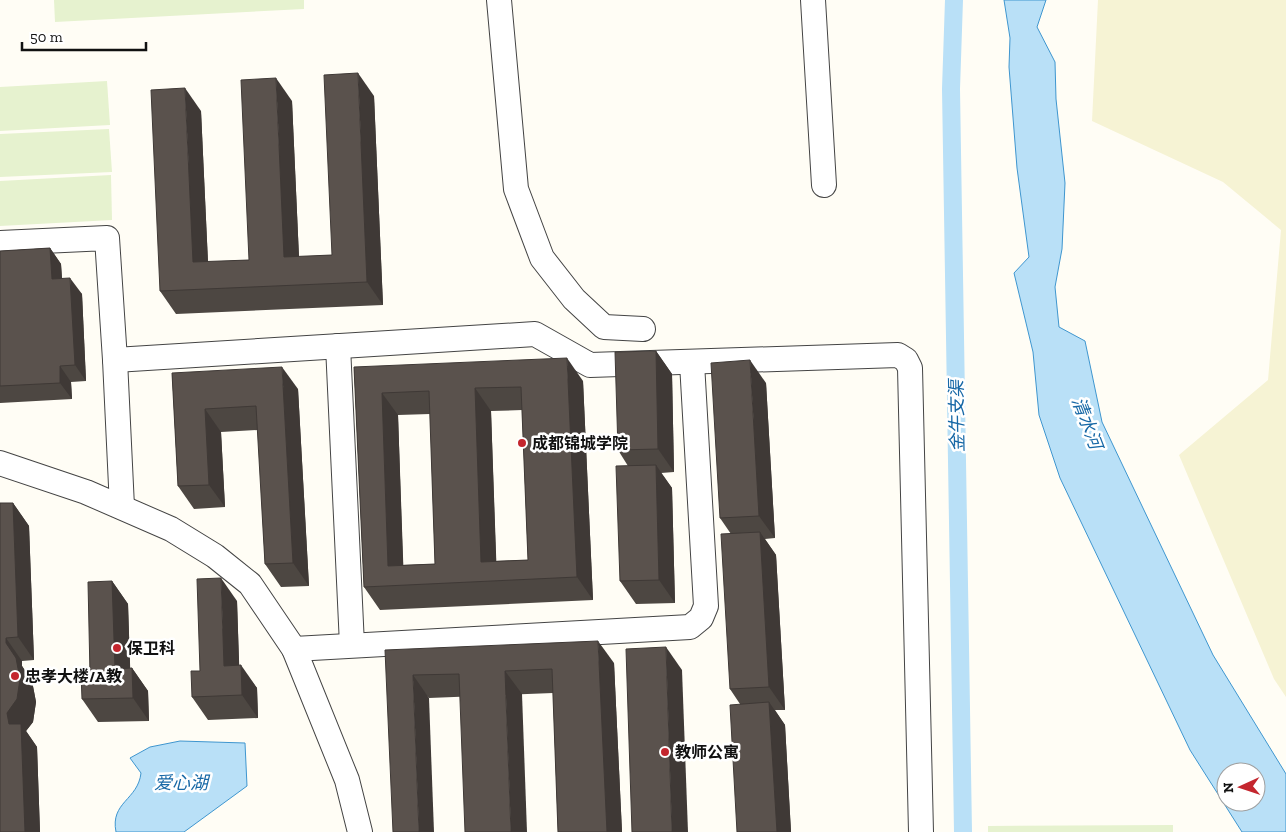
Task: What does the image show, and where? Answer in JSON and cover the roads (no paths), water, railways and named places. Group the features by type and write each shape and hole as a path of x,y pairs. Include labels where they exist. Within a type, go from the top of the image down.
{"street":[{"path":"498,0 516,189 542,258 574,299 604,327 643,329"},
{"path":"813,0 824,185"},
{"path":"0,243 107,238 122,507"},
{"path":"611,327 614,365"},
{"path":"115,360 535,334 590,365 898,355 906,360 910,368 921,832"},
{"path":"338,346 352,645"},
{"path":"294,649 690,627 701,618 706,606 692,363"},
{"path":"0,463 86,492 171,529 215,556 250,584 294,649 347,780 360,832"}],"water":[{"name":"清水河","path":"1004,0 1046,0 1037,27 1055,62 1056,99 1065,183 1062,249 1055,287 1059,327 1085,341 1102,422 1213,655 1286,774 1286,832 1242,832 1229,812 1266,812 1266,762 1216,762 1216,791 1190,750 1060,478 1039,415 1033,352 1014,273 1029,257 1017,168 1009,67 1010,38"},
{"name":"爱心湖","path":"180,741 245,743 247,786 184,832 116,832 115,822 117,814 120,807 135,789 141,773 130,758 150,747"}],"waterway":[{"name":"金牛支渠","path":"954,0 951,89 963,832"}],"place":[{"name":"成都锦城学院","path":"522,443"},
{"name":"保卫科","path":"117,648"},
{"name":"忠孝大楼/A教","path":"15,676"},
{"name":"教师公寓","path":"665,752"}]}
